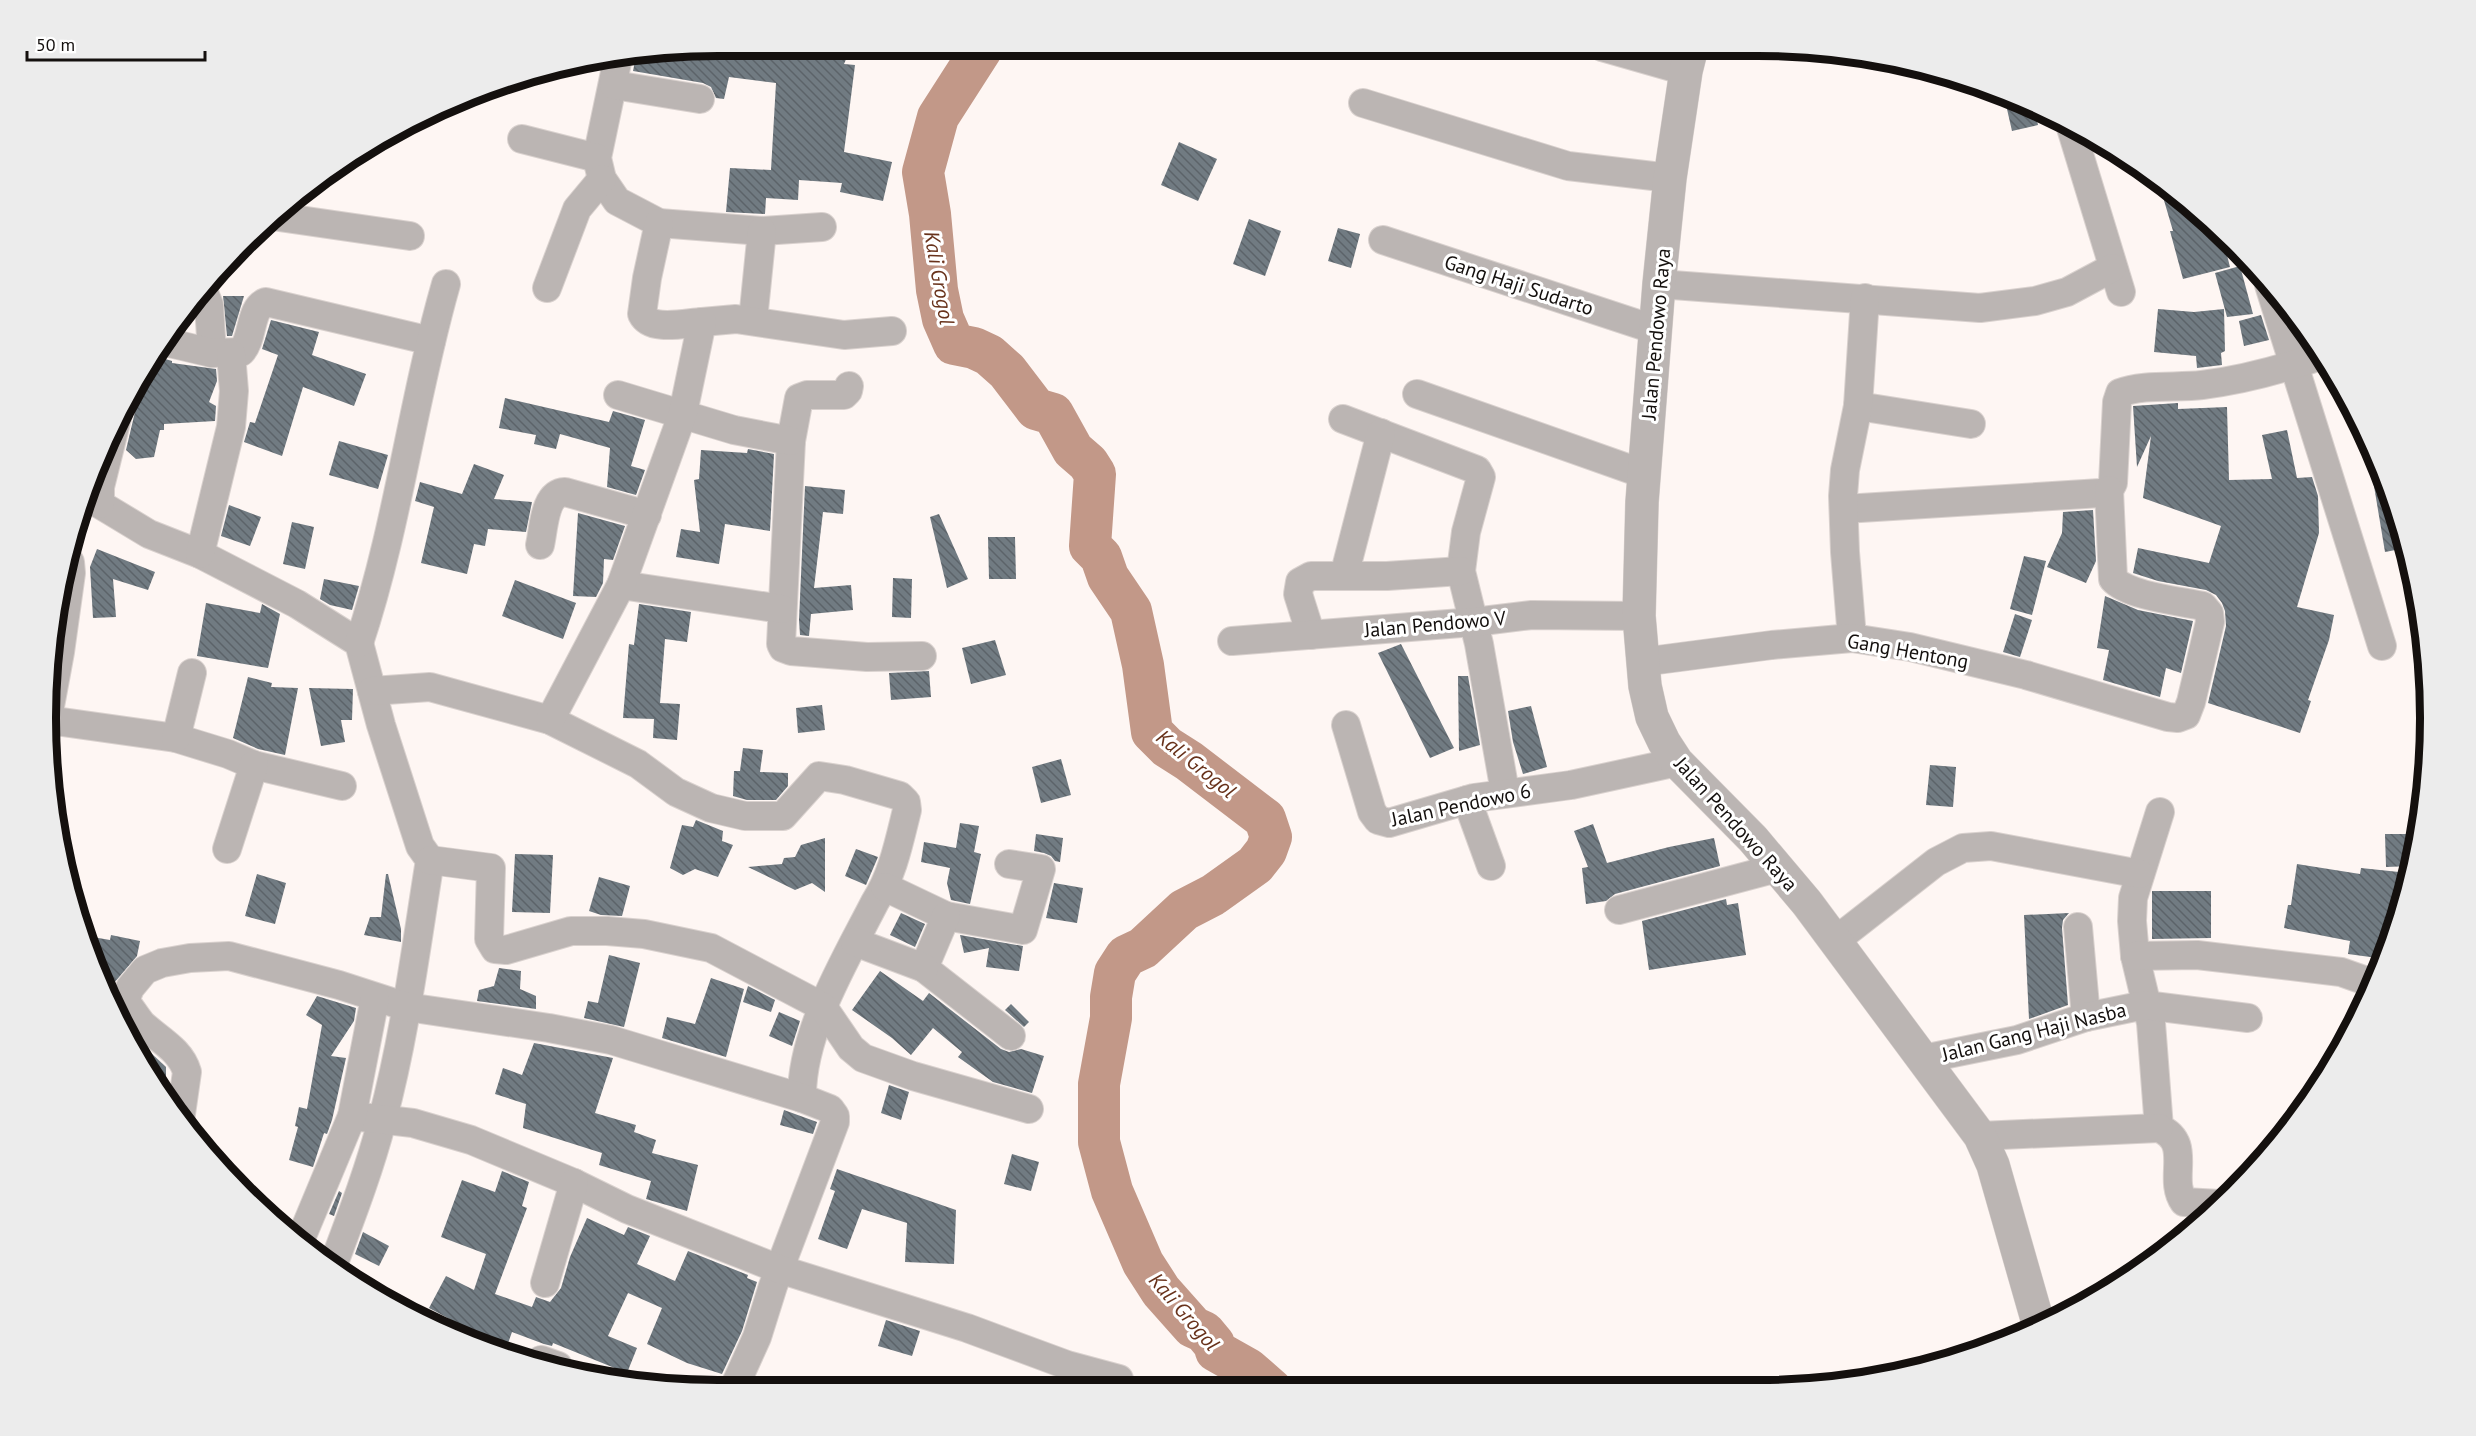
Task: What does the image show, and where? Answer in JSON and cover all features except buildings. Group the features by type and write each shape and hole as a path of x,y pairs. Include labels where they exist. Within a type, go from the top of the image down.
{"street":[{"path":"1667,56 1689,59"},
{"name":"Jalan Pendowo Raya","path":"1689,59 1670,178 1644,474 1639,616 1642,662 1652,717 1677,762 1753,839 1777,868 1835,941 1980,1136 1993,1165 2037,1319"},
{"path":"547,288 577,209 600,168 611,66 699,99"},
{"path":"1363,103 1568,166 1670,178"},
{"path":"1659,284 1980,308 2035,301 2116,280 2073,136"},
{"path":"522,139 600,168 617,201 659,223 762,231 822,227"},
{"path":"284,218 410,236"},
{"path":"659,223 643,296 642,315 645,320 656,324 753,320 844,335 892,331"},
{"path":"753,320 762,231"},
{"name":"Gang Haji Sudarto","path":"1383,240 1656,330"},
{"path":"335,1259 363,1183 382,1120 407,1007 430,860 420,846 359,643 376,593 430,341 446,284"},
{"path":"200,554 231,427 234,391 206,298"},
{"path":"1852,638 1845,552 1845,470 1858,406 1865,298"},
{"path":"172,343 222,353 245,349 259,306 266,302 430,341"},
{"path":"2275,304 2382,646"},
{"path":"550,720 621,585 683,413 702,322"},
{"path":"1844,509 2101,493 2109,490 2113,483 2117,402 2120,393 2127,390 2204,385 2314,358"},
{"path":"849,386 844,395 807,395 800,398 791,441 781,644 787,650 867,657 922,656"},
{"path":"1417,394 1644,474"},
{"path":"618,395 734,430 791,441"},
{"path":"1858,406 1971,424"},
{"path":"1343,419 1477,470 1481,477 1466,532 1461,571 1474,622 1505,792"},
{"path":"1344,576 1381,434"},
{"path":"105,467 100,487 93,500 149,534 200,554 297,604 359,643"},
{"name":"Gang Hentong","path":"1642,662 1772,645 1852,638 1910,647 2026,675 2178,718 2186,715 2191,702 2210,622 2209,613 2203,606 2136,591 2118,585 2113,579 2109,490"},
{"path":"540,545 550,500 559,492 647,515"},
{"path":"1311,635 1298,594 1300,582 1311,576 1387,576 1461,571"},
{"path":"58,662 70,581"},
{"path":"621,585 782,609"},
{"name":"Jalan Pendowo V","path":"1232,641 1474,622 1532,615 1639,616"},
{"path":"176,738 192,673"},
{"path":"372,691 430,687 550,720 638,764 676,792 711,807 745,816 783,816 819,776 845,780 900,796 906,802 907,810 885,887 875,902 823,1007 807,1056 801,1082 802,1098"},
{"path":"56,720 176,738 228,754 254,765 342,786"},
{"name":"Jalan Pendowo 6","path":"1346,725 1372,812 1378,820 1389,823 1467,800 1505,792 1572,785 1677,762"},
{"path":"227,849 254,765"},
{"path":"1467,800 1491,866"},
{"path":"2159,1128 2151,1023 2135,956 2132,921 2133,898 2160,812"},
{"path":"1835,941 1936,862 1963,848 1991,846 2140,874"},
{"path":"430,860 491,868 489,939 495,949 506,950 571,931 644,934 711,948 823,1007 851,1048 863,1058 912,1076 1029,1109"},
{"path":"885,887 946,916 1024,929 1041,869 1009,864"},
{"path":"1619,910 1777,868"},
{"path":"924,968 946,916"},
{"path":"2078,927 2086,1017"},
{"path":"855,942 924,968 1011,1036"},
{"path":"2135,956 2197,955 2341,972 2366,981"},
{"path":"119,999 144,970 162,963 205,956 229,957 253,961 339,985 407,1007 549,1028 611,1040 802,1098 834,1112 835,1122 779,1269 757,1337 738,1380"},
{"path":"303,1234 352,1116 375,998"},
{"path":"120,1002 165,1042 185,1064 187,1072 182,1107"},
{"name":"Jalan Gang Haji Nasba","path":"1923,1059 2017,1040 2086,1017 2145,1005 2248,1018"},
{"path":"352,1116 413,1123 471,1140 574,1183 627,1209 779,1269 957,1325 1067,1365 1119,1379"},
{"path":"1980,1136 2159,1128 2170,1133 2174,1139 2178,1157 2179,1192 2184,1202 2208,1203"},
{"path":"545,1283 574,1183"}],"waterway":[{"name":"Kali Grogol","path":"977,56 938,117 923,172 930,214 937,290 943,319 954,344 974,348 989,355 1007,371 1036,409 1053,414 1073,450 1088,463 1095,474 1090,546 1101,557 1108,577 1131,611 1143,665 1152,732 1167,747 1265,819 1271,837 1266,851 1255,865 1213,895 1184,910 1143,948 1126,956 1115,973 1111,997 1111,1018 1099,1084 1099,1142 1112,1191 1143,1263 1161,1291 1193,1327 1204,1332 1214,1344 1216,1351 1248,1369 1261,1380"}]}
